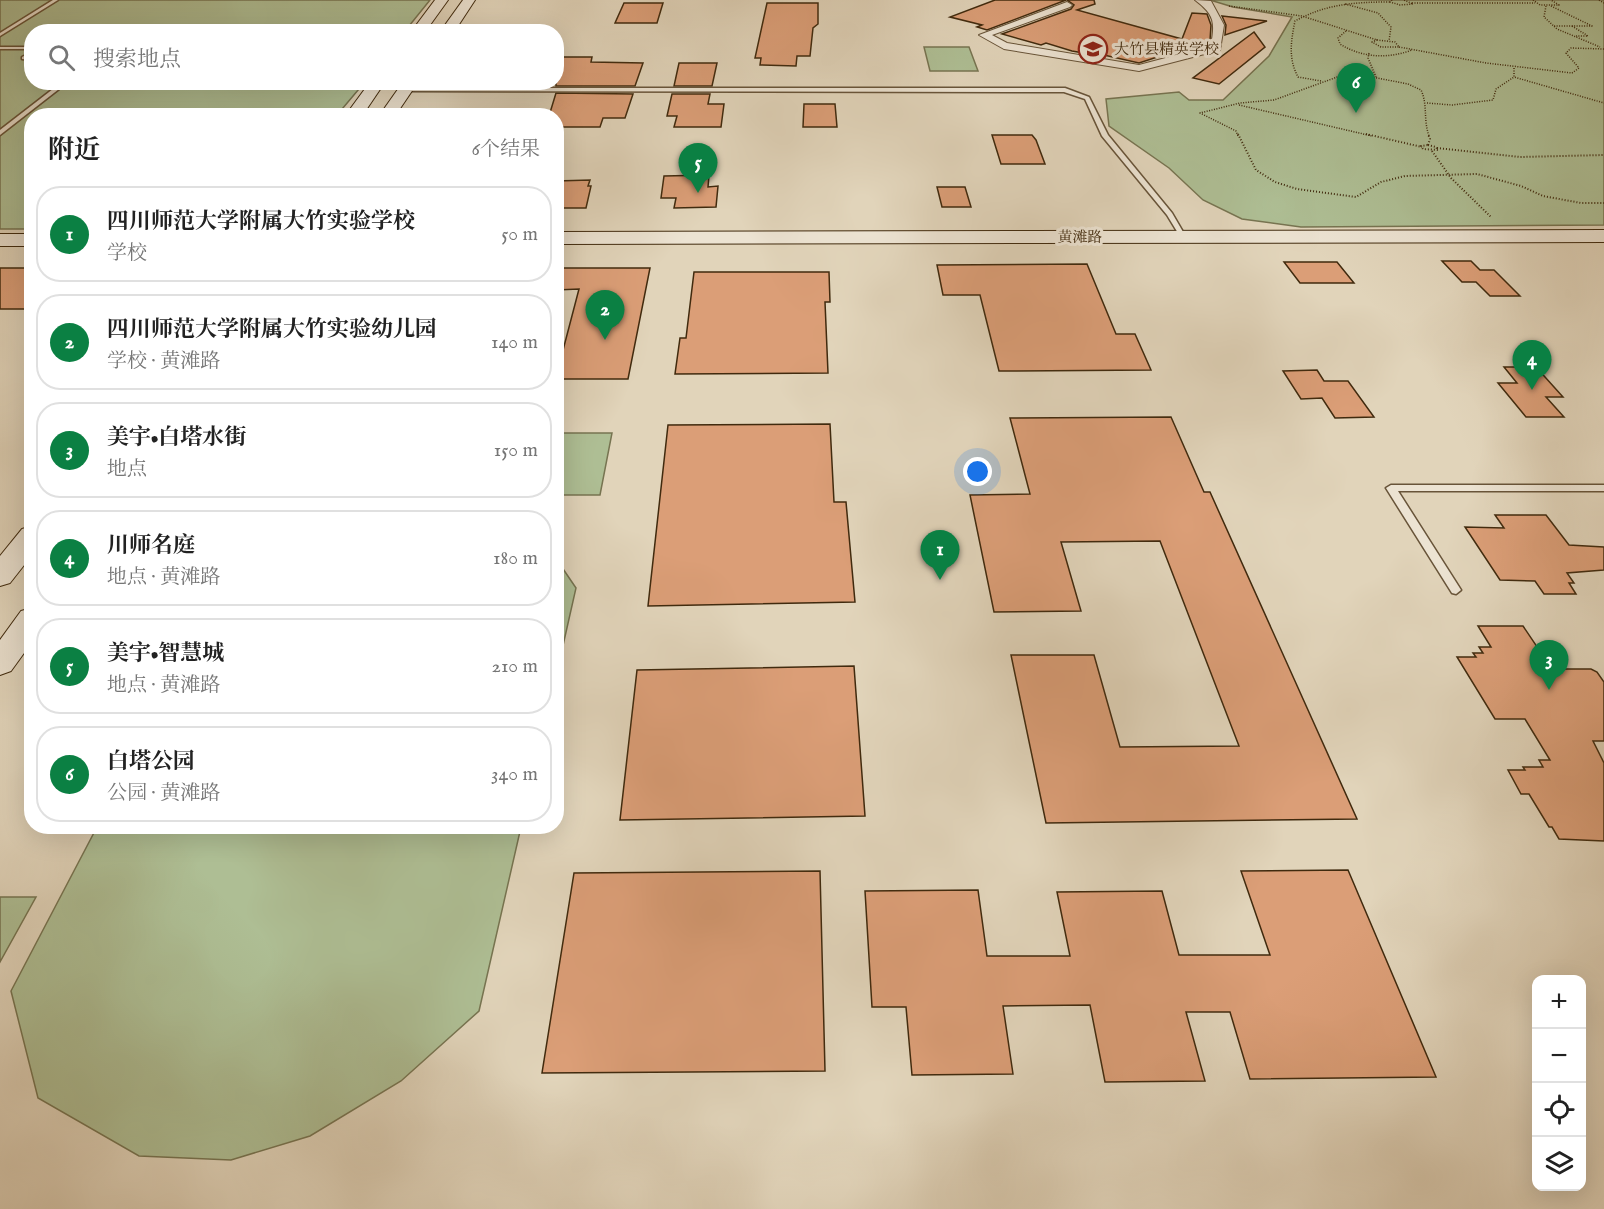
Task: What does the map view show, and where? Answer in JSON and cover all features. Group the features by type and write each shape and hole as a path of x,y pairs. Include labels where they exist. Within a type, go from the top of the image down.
{"street":[{"path":"424,24 442,0"},
{"path":"452,24 469,0"},
{"path":"1067,5 984,35 1004,46 1139,68 1216,48 1219,25 1204,2"},
{"path":"359,108 372,90"},
{"path":"393,108 405,90"},
{"name":"黄滩路","path":"564,238 1604,236"},
{"path":"0,240 24,240"},
{"path":"0,576 24,545"},
{"path":"0,663 24,630"}],"lane":[{"path":"0,35 56,0"},
{"path":"0,48 24,48"},
{"path":"564,87 1065,90 1087,98 1105,136 1170,214 1183,237"},
{"path":"32,108 56,90"},
{"path":"0,133 24,114"},
{"path":"1456,590 1391,488 1604,488"}],"path":[{"path":"1404,0 1412,3 1534,2 1545,6 1559,3 1551,0"},
{"path":"1599,0 1604,3"},
{"path":"1322,81 1298,77 1291,62 1290,49 1295,21 1314,10 1339,2 1391,1 1407,6 1412,3"},
{"path":"1204,2 1302,16 1400,46 1514,68 1572,73 1578,68 1566,53 1571,48 1604,49"},
{"path":"1339,2 1378,13 1391,27 1389,41"},
{"path":"1545,6 1544,17 1554,26 1604,49"},
{"path":"1551,6 1563,13 1577,16 1592,26 1554,26"},
{"path":"1571,26 1588,36 1572,36"},
{"path":"1346,30 1338,38 1340,44 1354,51 1395,55 1413,49"},
{"path":"1377,40 1372,42 1373,45 1390,48 1400,46"},
{"path":"1369,53 1368,58 1376,77"},
{"path":"1514,68 1514,77"},
{"path":"1428,103 1421,90 1408,84 1376,77 1340,76 1274,100 1235,104 1200,113 1236,131 1256,170 1275,182 1296,189 1356,197 1381,182 1396,178 1478,174 1497,178 1543,196 1581,203 1604,203"},
{"path":"1428,103 1452,105 1493,100 1496,89 1514,77 1604,103"},
{"path":"1428,103 1424,110 1424,123 1430,139 1428,145"},
{"path":"1235,104 1432,151 1438,150 1437,148"},
{"path":"1422,147 1428,145 1499,158 1576,158 1604,155"},
{"path":"1432,151 1448,174 1511,236"}],"green space":[{"path":"0,0 430,0 411,24 24,24 24,90 358,90 343,108 24,108 24,229 0,229"},
{"path":"1210,0 1604,0 1604,225 1301,227 1242,219 1203,200 1169,168 1109,126 1106,99 1179,92 1189,100 1223,100 1269,56 1292,17 1233,7"},
{"path":"924,47 969,47 978,71 930,71"},
{"path":"564,433 612,433 600,495 564,495"},
{"path":"564,570 576,588 564,641"},
{"path":"93,834 519,834 479,1011 401,1081 310,1136 231,1160 139,1156 38,1098 11,991"},
{"path":"0,897 36,897 0,962"}],"building":[{"path":"995,0 1066,0 987,30 977,27 982,25 950,17"},
{"path":"1067,0 1094,0 1095,4 1077,10 1182,39 1192,13 1207,14 1211,25 1210,40 1139,63 1095,53 1072,51 1046,43 1041,45 1002,34 1071,9 1074,5"},
{"path":"624,3 663,3 657,23 615,23"},
{"path":"767,3 818,3 818,24 813,28 810,56 797,56 796,66 760,65 761,58 755,58"},
{"path":"1222,16 1267,21 1225,35 1226,25"},
{"name":"大竹县精英学校","path":"1254,32 1265,47 1219,84 1193,78"},
{"path":"564,57 592,57 591,62 643,63 635,86 564,86"},
{"path":"679,63 717,63 712,86 674,86"},
{"path":"556,93 633,94 625,118 603,118 600,127 564,127 564,108 551,108"},
{"path":"672,94 710,94 708,104 724,104 721,127 674,127 677,116 667,116"},
{"path":"804,104 835,104 837,127 803,127"},
{"path":"992,135 1032,135 1045,164 1001,164"},
{"path":"709,175 708,187 718,186 716,207 674,208 676,198 661,198 664,176"},
{"path":"590,180 588,186 591,186 586,208 564,208 564,181"},
{"path":"937,187 965,187 971,207 942,207"},
{"path":"1442,261 1471,261 1480,270 1494,270 1520,296 1490,296 1476,282 1462,282"},
{"path":"1284,262 1337,262 1354,283 1300,283"},
{"path":"1087,264 1116,334 1135,334 1151,370 999,371 980,295 943,295 937,265"},
{"path":"0,268 24,268 24,309 0,309"},
{"path":"564,268 650,268 628,379 564,379 564,346 579,289 564,290"},
{"path":"694,272 829,272 830,302 825,302 828,373 675,374 680,338 686,338"},
{"path":"1504,367 1536,367 1563,397 1546,397 1564,417 1526,417 1498,383 1517,383"},
{"path":"1317,370 1324,381 1348,381 1374,417 1335,418 1322,398 1301,399 1283,371"},
{"path":"1171,417 1204,492 1210,492 1357,819 1046,823 1011,655 1094,655 1120,747 1239,746 1160,541 1061,542 1081,611 994,612 970,495 1030,494 1010,418"},
{"path":"830,424 834,502 846,502 855,602 648,606 668,425"},
{"path":"1495,515 1546,515 1569,545 1604,547 1604,570 1567,573 1574,583 1569,583 1576,594 1544,594 1535,581 1500,580 1465,527 1504,528"},
{"path":"1478,626 1523,626 1552,669 1591,669 1597,672 1604,682 1604,741 1593,741 1604,763 1604,841 1559,839 1529,794 1521,794 1508,770 1543,767 1539,760 1550,760 1525,719 1495,719 1457,657 1476,657 1473,653 1483,653 1479,647 1491,647"},
{"path":"854,666 865,816 620,820 637,670"},
{"path":"1348,870 1436,1077 1250,1079 1230,1012 1186,1012 1205,1081 1105,1082 1090,1005 1003,1006 1013,1074 912,1075 906,1007 872,1007 865,891 978,890 987,956 1070,956 1057,892 1162,891 1179,955 1270,955 1241,871"},
{"path":"820,871 825,1071 542,1073 574,873"}],"place":[{"name":"大竹县精英学校","path":"1093,49"},
{"name":"白塔公园","path":"1356,113"},
{"name":"美宇•智慧城","path":"698,193"},
{"name":"四川师范大学附属大竹实验幼儿园","path":"605,340"},
{"name":"川师名庭","path":"1532,390"},
{"name":"四川师范大学附属大竹实验学校","path":"940,580"},
{"name":"美宇•白塔水街","path":"1549,690"}]}
